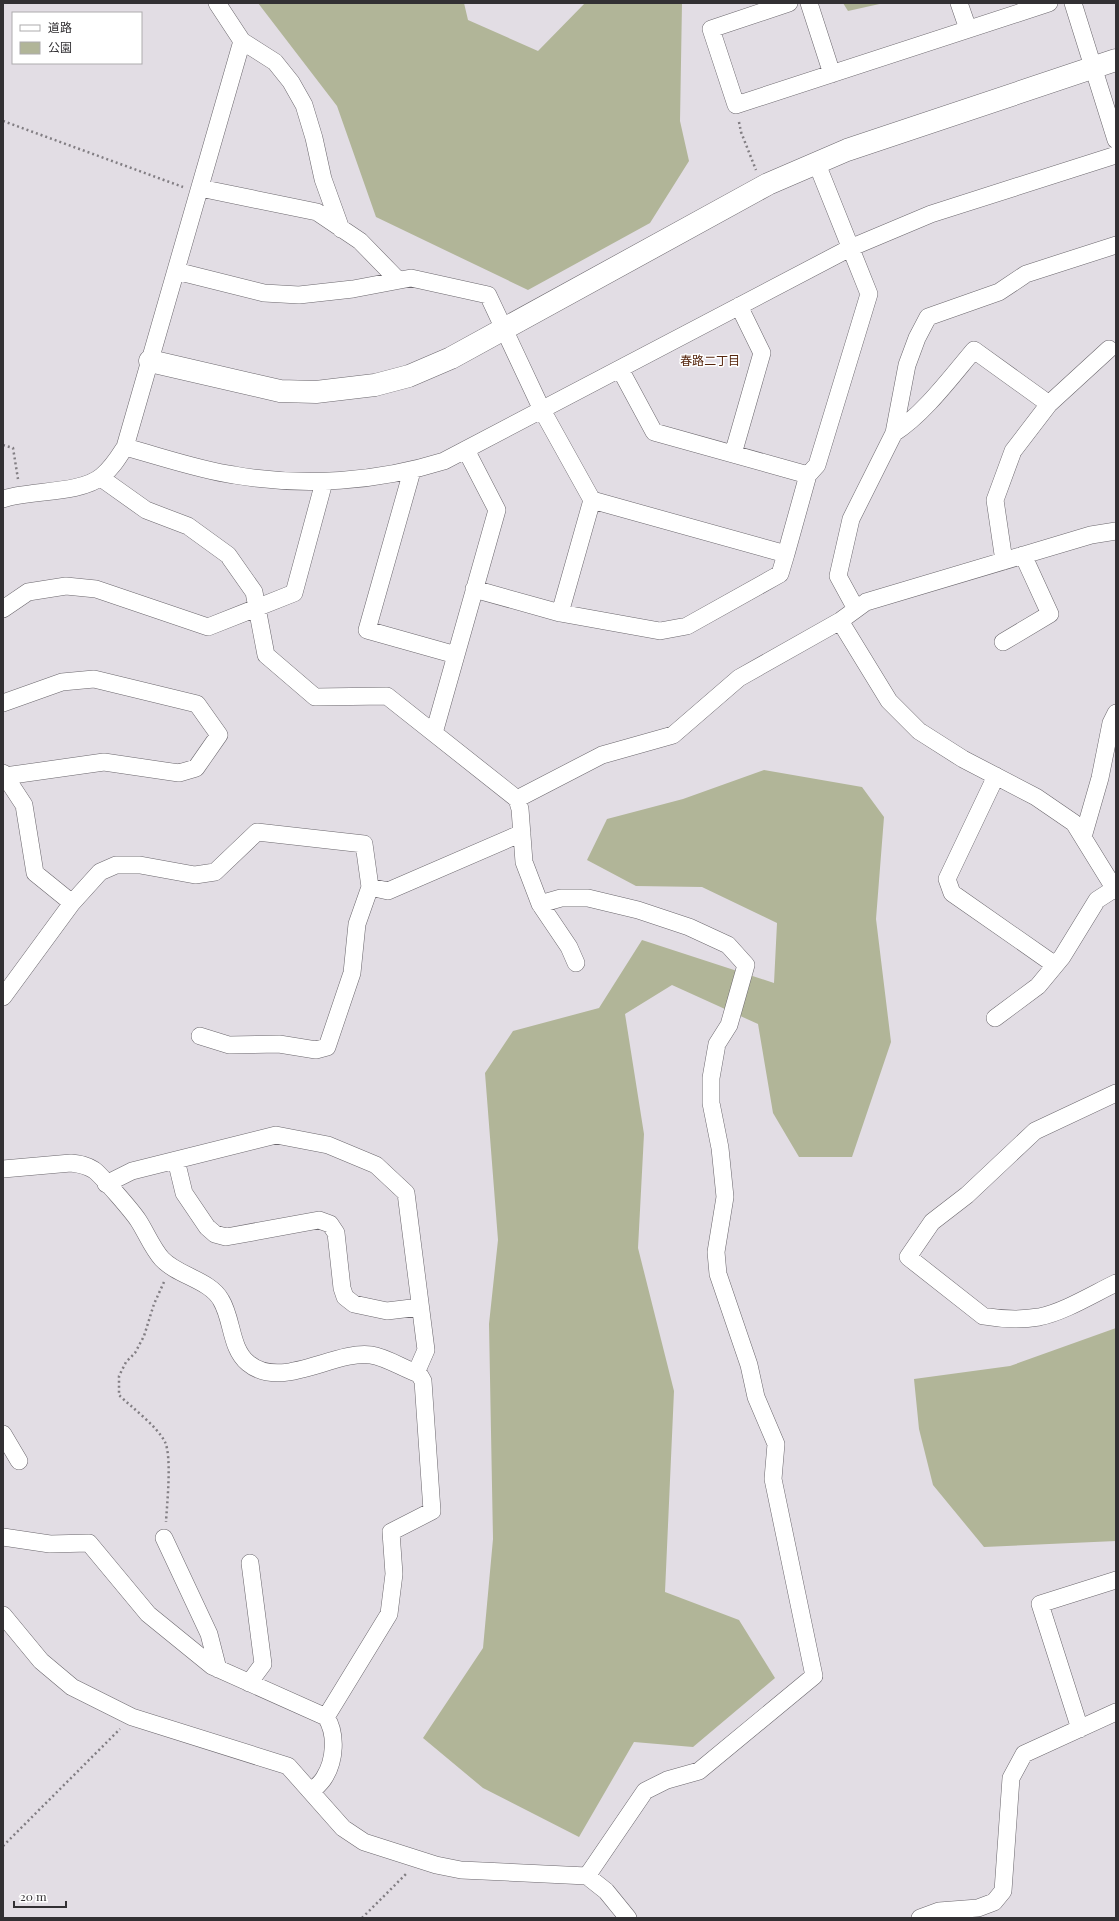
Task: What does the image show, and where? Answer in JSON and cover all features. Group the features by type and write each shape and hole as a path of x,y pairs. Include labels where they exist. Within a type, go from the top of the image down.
{"street":[{"path":"217,3 242,41 275,62 291,82 304,105 314,138 323,179 341,229"},
{"path":"789,3 711,29 736,106 1049,3"},
{"path":"809,3 832,74"},
{"path":"959,3 968,29"},
{"path":"1073,3 1116,140"},
{"path":"3,499 82,486 101,478 113,466 125,447 242,41"},
{"path":"150,361 280,391 316,392 375,385 409,376 451,358 763,187 847,150 1116,60"},
{"path":"125,447 233,475 263,479 324,482 375,477 412,471 444,461 466,450 850,248 931,214 1116,155"},
{"path":"474,589 560,613 660,632 687,626 780,574 808,475 817,465 869,294 817,164"},
{"path":"199,190 317,212 360,241 398,280"},
{"path":"856,609 838,576 851,519 894,433 907,365 917,338 928,318 999,292 1026,274 1116,245"},
{"path":"176,271 264,293 300,295 353,289 411,278 488,295 542,410 592,500 560,613"},
{"path":"733,454 762,353 739,306"},
{"path":"1004,560 995,500 1013,451 1048,404 1109,349"},
{"path":"894,433 906,426 950,379 974,350 1048,404"},
{"path":"620,369 654,432 808,475"},
{"path":"434,733 497,510 466,450"},
{"path":"412,471 367,630 456,656"},
{"path":"101,478 146,510 188,526 228,555 254,592 266,655 315,697 387,696 517,799 520,809 524,862 540,904 569,947 576,963"},
{"path":"3,609 28,592 66,586 96,589 208,627 257,608 294,593 324,482"},
{"path":"592,500 786,554"},
{"path":"517,799 602,755 673,734 739,678 840,621 866,602 1091,535 1116,531"},
{"path":"1003,642 1050,614 1023,555"},
{"path":"840,621 889,701 919,731 963,759 1036,797 1074,823 1115,890 1097,900 1062,957 1038,986 995,1018"},
{"path":"3,703 62,682 94,679 197,704 219,735 196,768 179,772 104,762 4,774 24,805 35,872 72,903"},
{"path":"1083,837 1100,778 1112,723 1116,713"},
{"path":"996,776 947,879 952,893 1055,965"},
{"path":"3,997 72,903 100,872 116,865 140,865 195,875 215,872 257,832 364,844 370,887 357,924 352,973 327,1047 316,1050 279,1044 229,1045 200,1036"},
{"path":"370,887 388,891 522,834"},
{"path":"540,904 561,898 588,898 638,910 688,927 728,945 746,965 729,1025 717,1044 711,1078 711,1103 720,1148 725,1197 716,1252 718,1274 750,1365 756,1397 776,1444 773,1479 814,1676 699,1771 667,1780 645,1791 587,1876"},
{"path":"1116,1093 1035,1131 967,1195 932,1222 908,1257 983,1316 998,1319 1039,1317 1077,1303 1116,1283"},
{"path":"106,1184 132,1171 276,1135 328,1145 376,1165 406,1193 426,1350 416,1373"},
{"path":"176,1160 184,1193 207,1227 215,1234 226,1237 319,1220 330,1224 336,1233 342,1288 346,1297 354,1304 387,1312 420,1307"},
{"path":"3,1169 71,1163 82,1164 95,1171 137,1218 161,1257 171,1267 212,1289 221,1300 240,1355 249,1364 262,1372 284,1373 357,1355 371,1355 419,1374 423,1381 432,1511 391,1532 394,1574 389,1614 326,1717"},
{"path":"3,1434 19,1461"},
{"path":"3,1537 50,1544 89,1543 148,1614 212,1666 326,1717 331,1725 332,1756 324,1778 311,1792"},
{"path":"164,1538 209,1634 218,1669"},
{"path":"249,1683 262,1664 250,1563"},
{"path":"1080,1729 1040,1604 1116,1580"},
{"path":"3,1615 41,1661 72,1687 132,1717 288,1766 343,1828 364,1842 420,1860 461,1870 587,1876 606,1890 628,1918"},
{"path":"920,1918 939,1911 978,1908 994,1902 1003,1891 1011,1778 1024,1754 1116,1712"}],"path":[{"path":"736,106 741,132 763,187"},
{"path":"3,121 199,190"},
{"path":"3,445 13,448 21,495"},
{"path":"164,1538 168,1495 168,1462 165,1442 151,1424 119,1395 119,1376 126,1362 135,1353 144,1336 154,1304 171,1267"},
{"path":"3,1846 132,1717"},
{"path":"362,1918 420,1860"}],"green space":[{"path":"258,3 464,3 468,20 538,51 585,3 682,3 680,121 689,161 650,223 528,290 376,217 337,106"},
{"path":"843,3 884,3 848,11"},
{"path":"764,770 862,787 884,817 876,919 891,1042 852,1157 799,1157 773,1113 758,1024 672,985 625,1014 644,1134 638,1248 674,1391 665,1592 739,1620 775,1678 693,1747 634,1742 579,1837 483,1788 423,1738 483,1648 493,1539 489,1324 498,1240 485,1073 513,1031 599,1008 642,940 774,983 777,923 702,887 636,886 587,860 607,819 683,799"},
{"path":"1116,1328 1116,1541 984,1547 933,1485 919,1429 914,1379 1010,1366"}],"district":[{"name":"春路二丁目","path":"710,361"}]}
